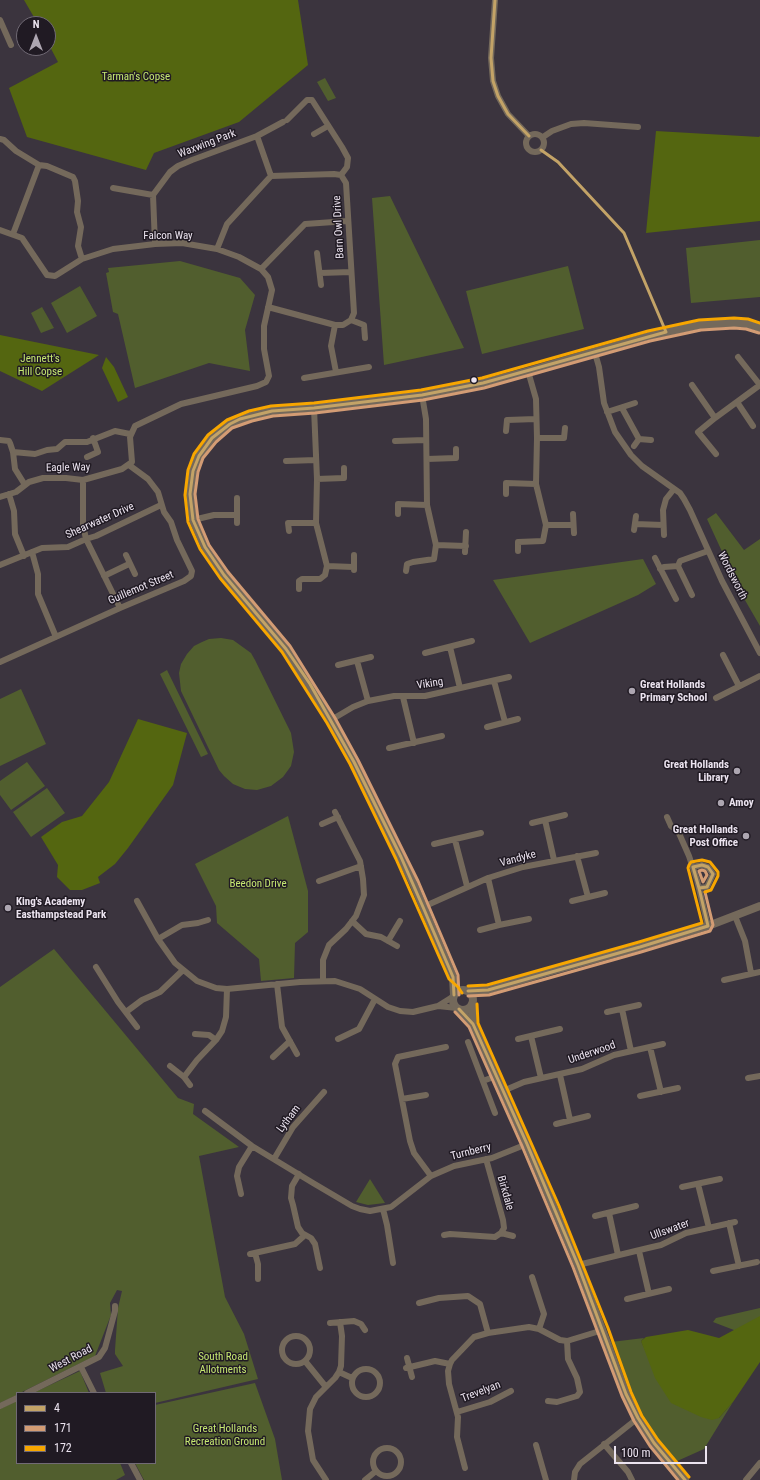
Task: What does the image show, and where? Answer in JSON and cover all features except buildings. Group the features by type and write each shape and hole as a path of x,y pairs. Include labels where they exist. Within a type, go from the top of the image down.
{"street":[{"path":"495,0 491,58 493,81 498,96 508,114 529,136"},
{"path":"0,20 12,45"},
{"name":"Waxwing Park","path":"153,195 170,172 178,166 257,136 285,121 307,100 312,100 328,126"},
{"path":"543,137 552,131 571,124 584,123 638,127"},
{"path":"217,249 227,224 271,176 341,175 347,167 348,158 342,147 328,126 314,134"},
{"path":"535,134 543,137 545,141 543,148 539,152 529,150 526,146 526,140 529,136 535,134"},
{"path":"257,136 271,176"},
{"path":"0,139 4,140 16,152 38,165 47,166 73,177 78,201 77,212 81,226 78,246 82,259"},
{"path":"13,234 38,165"},
{"name":"Barn Owl Drive","path":"341,175 346,183 354,313 351,320"},
{"path":"113,188 153,195 155,244"},
{"path":"129,465 132,462 130,434 135,426 181,404 257,386 266,382 269,376 264,349 264,326 272,290 268,277 261,269 304,224 348,222"},
{"name":"Falcon Way","path":"0,230 22,238 47,275 55,276 82,259 113,249 155,244 182,243 217,249 239,257 261,269"},
{"path":"317,253 321,285"},
{"path":"320,273 351,272"},
{"path":"268,307 335,325 343,325 351,320 364,325 365,338"},
{"path":"685,1480 654,1443 638,1418 626,1394 578,1265 527,1144 473,1024 453,1003 453,977 401,857 358,769 331,720 286,649 224,575 205,547 193,520 190,494 193,471 199,456 212,438 230,424 251,416 272,411 314,408 422,395 483,383 595,353 649,336 700,325 734,323 747,324 760,328"},
{"path":"335,325 331,346 336,372"},
{"name":"Wordsworth","path":"595,353 607,412 615,432 631,455 642,466 680,493 690,510 708,551 760,652"},
{"path":"716,454 698,432 760,385 738,356"},
{"path":"304,378 370,367"},
{"path":"518,551 518,542 543,541 546,525 536,484 536,400 528,371"},
{"path":"692,385 715,418"},
{"path":"406,571 407,564 434,559 436,545 426,505 426,419 422,395"},
{"path":"737,402 753,426"},
{"path":"607,412 635,403"},
{"path":"299,589 299,581 302,579 320,579 325,575 327,566 316,523 317,479 314,408"},
{"path":"622,408 639,439"},
{"path":"506,431 507,420 536,419"},
{"path":"537,438 564,438 565,428"},
{"path":"13,452 35,454 57,449 65,442 87,442 114,431 130,434"},
{"path":"87,457 98,452 94,438"},
{"path":"639,439 651,440"},
{"path":"634,446 639,439"},
{"path":"0,440 8,442 13,452 15,469 25,485"},
{"path":"395,441 425,440"},
{"path":"427,459 456,458 456,449"},
{"path":"286,461 316,460"},
{"name":"Eagle Way","path":"0,496 16,492 25,485 43,478 55,477 83,480 122,469 129,465"},
{"name":"Guillemot Street","path":"0,662 184,581 191,576 192,571 177,540 171,522 164,512 159,495 151,482 129,465"},
{"path":"317,479 344,478 344,468"},
{"path":"83,480 83,525 86,539 120,608"},
{"path":"506,494 506,483 536,484"},
{"path":"664,535 663,510 666,499 674,488"},
{"path":"9,494 14,511 15,534 24,556"},
{"path":"237,498 237,523"},
{"name":"Shearwater Drive","path":"0,565 45,548 68,547 96,536 161,504"},
{"path":"398,514 398,504 426,505"},
{"path":"573,514 574,533"},
{"path":"193,520 214,515 237,515"},
{"path":"636,516 634,527 663,525"},
{"path":"289,531 288,522 316,523"},
{"path":"546,525 573,525"},
{"path":"436,545 466,549 466,532"},
{"name":"Wordsworth","path":"660,569 664,567 678,566 680,561 708,551"},
{"path":"32,552 38,574 38,594 56,637"},
{"path":"126,555 135,574"},
{"path":"327,566 354,568 354,555"},
{"path":"655,558 676,599"},
{"path":"104,576 130,564"},
{"path":"678,566 692,596"},
{"path":"425,653 472,641"},
{"name":"Viking","path":"450,647 460,688"},
{"path":"723,655 739,686"},
{"path":"338,665 371,657"},
{"path":"357,661 368,701"},
{"path":"716,698 760,676"},
{"name":"Viking","path":"331,720 353,707 368,701 394,696 425,696 509,677"},
{"path":"494,681 505,722"},
{"name":"Viking","path":"403,697 414,743"},
{"path":"487,727 518,719"},
{"path":"389,748 442,736"},
{"path":"322,824 336,815 361,866 364,879 364,895 356,916 346,929 329,945 323,960 324,981"},
{"path":"532,823 565,815"},
{"path":"667,817 671,826 678,831 693,867 708,926"},
{"name":"Vandyke","path":"545,820 554,860"},
{"path":"434,844 481,833"},
{"path":"454,840 467,886"},
{"name":"Vandyke","path":"423,907 467,886 523,867 596,853"},
{"path":"577,856 588,897"},
{"path":"693,867 702,865 708,868 713,874 707,887 699,888"},
{"path":"319,881 361,866"},
{"name":"Vandyke","path":"488,878 499,925"},
{"path":"572,901 605,893"},
{"path":"137,901 158,939 175,963 197,981 216,988 227,989 277,984 335,981 360,989 388,1007 400,1011 413,1012 438,1006 459,991 488,990 640,947 708,926 760,906"},
{"path":"735,916 745,941 751,973"},
{"path":"480,930 529,919"},
{"path":"158,939 182,925 208,920"},
{"path":"352,921 366,934 381,937 398,946"},
{"path":"388,941 400,921"},
{"path":"198,923 199,930"},
{"path":"96,967 118,1002 138,1027"},
{"path":"126,1012 142,1000 160,992 183,970"},
{"path":"724,980 760,972"},
{"path":"453,977 473,996 473,1024"},
{"path":"277,984 282,1027 297,1054"},
{"path":"184,1077 222,1031 226,1017 227,989"},
{"path":"438,1006 465,1010 488,990"},
{"path":"338,1038 359,1029 375,999"},
{"path":"607,1012 639,1005"},
{"name":"Underwood","path":"622,1009 631,1051"},
{"path":"518,1039 560,1029"},
{"path":"195,1034 209,1035 216,1040"},
{"path":"531,1036 541,1078"},
{"path":"273,1057 290,1041"},
{"path":"468,1042 495,1113"},
{"name":"Underwood","path":"503,1091 524,1082 582,1069 614,1055 663,1044"},
{"path":"430,1176 414,1153 410,1141 395,1064 398,1057 446,1047"},
{"path":"650,1047 661,1092"},
{"path":"170,1066 190,1084"},
{"name":"Underwood","path":"560,1075 570,1120"},
{"path":"483,1081 496,1076"},
{"path":"748,1078 760,1076"},
{"path":"640,1096 678,1088"},
{"name":"Lytham","path":"274,1159 293,1127 324,1092"},
{"path":"402,1099 426,1095"},
{"name":"Turnberry","path":"204,1120 207,1112 252,1146 360,1209 370,1210 391,1207 430,1176 454,1166 507,1153 527,1144"},
{"path":"556,1124 588,1116"},
{"path":"240,1194 237,1176 239,1167 252,1146"},
{"name":"Birkdale","path":"486,1159 503,1220 504,1228 501,1233"},
{"path":"299,1174 292,1186 291,1198 298,1227 302,1233 311,1238 315,1244 320,1268"},
{"path":"682,1187 720,1179"},
{"path":"698,1184 708,1228"},
{"path":"595,1216 636,1206"},
{"path":"383,1209 393,1263"},
{"path":"609,1213 618,1255"},
{"name":"Ullswater","path":"578,1265 639,1251 661,1244 686,1233 732,1223 739,1266"},
{"path":"444,1235 450,1234 495,1237 501,1233 513,1236"},
{"path":"258,1279 258,1264 252,1253 296,1244 304,1235"},
{"name":"Ullswater","path":"639,1251 649,1294"},
{"path":"713,1271 757,1262"},
{"path":"532,1276 544,1314 539,1330"},
{"path":"627,1299 669,1289"},
{"path":"419,1303 439,1298 468,1296 480,1304 488,1333"},
{"name":"West Road","path":"29,1392 99,1358 113,1321 115,1306"},
{"path":"330,1324 354,1321 361,1324 365,1330"},
{"path":"326,1480 313,1460 308,1431 310,1409 316,1397 339,1372 342,1358 342,1336 340,1322"},
{"path":"408,1368 435,1361 450,1364 474,1337 488,1333 529,1327 560,1340 567,1341 603,1330"},
{"path":"298,1336 307,1341 310,1353 305,1361 295,1365 284,1359 281,1348 286,1340 290,1337 298,1336"},
{"path":"548,1401 557,1402 577,1396 580,1392 577,1378 568,1359 567,1341"},
{"path":"407,1358 408,1368 412,1377"},
{"path":"305,1361 326,1387"},
{"name":"Trevelyan","path":"450,1364 448,1375 458,1417 457,1437 465,1468"},
{"path":"81,1367 94,1392"},
{"path":"367,1368 373,1370 380,1378 379,1389 370,1396 360,1396 353,1389 352,1378 357,1371 362,1369 367,1368"},
{"path":"339,1372 352,1378"},
{"name":"Trevelyan","path":"457,1412 490,1402 511,1391"},
{"path":"0,1406 16,1398"},
{"path":"574,1480 575,1472 580,1464 638,1418"},
{"path":"604,1444 628,1472 632,1480"},
{"path":"536,1445 546,1480"},
{"path":"390,1448 398,1453 401,1461 400,1466 395,1473 386,1476 376,1471 373,1461 376,1452 390,1448"},
{"path":"746,1480 758,1471 760,1463"},
{"path":"132,1464 140,1480"},
{"path":"365,1480 376,1471"}],"green space":[{"name":"Tarman's Copse","path":"24,0 298,0 308,65 239,122 154,153 146,170 27,137 9,88 58,62 55,56 56,16 33,16"},
{"path":"325,78 336,98 328,101 317,82"},
{"path":"656,131 760,136 760,221 646,233"},
{"path":"390,196 464,348 384,365 372,198"},
{"path":"760,240 760,297 691,303 686,248"},
{"path":"180,261 240,278 255,295 245,330 250,371 209,363 135,388 118,314 113,312 106,273 109,272 108,268"},
{"path":"568,266 584,329 482,354 466,291"},
{"path":"80,286 97,316 67,333 51,303"},
{"path":"42,307 54,328 41,333 31,313"},
{"name":"Jennett's Hill Copse","path":"0,335 99,355 42,391 0,371"},
{"path":"106,357 114,367 128,397 118,402 102,368"},
{"path":"716,513 744,550 760,539 760,626 742,595 707,519"},
{"path":"643,559 656,584 638,595 530,643 493,580"},
{"path":"221,638 233,640 251,653 291,733 294,752 291,766 283,777 271,786 257,790 245,789 233,784 224,776 219,770 181,691 179,673 181,664 187,654 194,646 202,642 209,639"},
{"path":"167,670 208,754 201,757 160,674"},
{"path":"21,689 46,744 0,766 0,699"},
{"path":"138,719 187,733 173,785 115,864 98,877 100,883 82,890 70,890 57,877 58,865 41,837 62,822 82,816 109,782"},
{"path":"27,762 45,786 11,810 0,795 0,781"},
{"path":"47,788 65,813 31,837 13,812"},
{"name":"Beedon Drive","path":"288,816 308,891 308,932 295,943 294,978 261,981 259,959 217,923 216,906 195,864"},
{"name":"South Road Allotments","path":"54,949 178,1098 194,1104 193,1114 239,1147 199,1156 225,1297 244,1334 258,1379 156,1403 156,1392 106,1392 100,1373 123,1366 115,1354 118,1308 122,1291 117,1290 110,1303 111,1315 95,1356 22,1392 16,1392 16,1395 0,1403 0,987"},
{"path":"370,1179 385,1203 368,1205 356,1202"},
{"path":"760,1308 760,1340 713,1322 716,1318"},
{"path":"760,1316 760,1362 733,1402 719,1418 712,1420 701,1417 671,1403 655,1378 641,1341 646,1337 688,1330 719,1338"},
{"path":"644,1338 641,1341 648,1356 719,1418 733,1402 704,1449 675,1462 651,1431 627,1386 611,1342"},
{"path":"80,1371 89,1392 35,1392"},
{"name":"Great Hollands Recreation Ground","path":"255,1383 275,1439 282,1480 144,1480 136,1464 156,1464 156,1405"},
{"path":"16,1401 16,1464 120,1464 125,1475 116,1480 0,1480 0,1409"}],"transit line":[{"name":"4","path":"495,0 491,58 493,81 498,96 508,114 529,136"},
{"name":"4","path":"454,995 453,977 423,907 401,857 354,762 310,684 286,649 224,575 205,547 193,520 190,494 193,471 199,456 212,438 230,424 240,419 272,411 314,408 422,395 483,383 666,332 624,233 558,162 541,150"},
{"name":"172","path":"462,993 449,979 396,859 350,764 327,723 282,652 220,578 200,549 188,522 185,495 188,470 194,454 208,435 227,420 249,411 271,406 314,403 421,390 482,378 648,331 699,320 734,318 748,319 760,323"},
{"name":"171","path":"459,995 458,975 418,881 358,760 335,718 290,646 228,572 209,545 198,519 195,494 198,472 203,458 216,442 232,428 273,416 315,413 423,400 484,388 650,341 701,330 734,328 746,329 759,333"},
{"name":"172","path":"468,986 487,985 702,923 688,868 691,862 702,860 710,862 718,872 718,876 711,890 705,892"},
{"name":"4","path":"702,865 708,867 713,874 707,887 699,888 693,867 702,865"},
{"name":"171","path":"702,870 705,871 707,875 703,882 699,871 702,870"},
{"name":"4","path":"468,991 488,990 708,926 699,888"},
{"name":"171","path":"468,996 489,995 710,931 713,925 705,892"},
{"name":"172","path":"477,1004 478,1023 559,1206 608,1328 631,1392 642,1416 658,1440 689,1477"},
{"name":"4","path":"459,1009 473,1024 527,1144 578,1265 626,1394 638,1418 654,1443 685,1480"},
{"name":"171","path":"455,1012 469,1027 522,1146 573,1267 622,1396 634,1421 650,1446 678,1480"}],"place":[{"name":"Great Hollands Primary School","path":"632,691"},
{"name":"Great Hollands Library","path":"737,771"},
{"name":"Amoy","path":"721,803"},
{"name":"Great Hollands Post Office","path":"746,836"},
{"name":"King's Academy Easthampstead Park","path":"8,908"}]}
